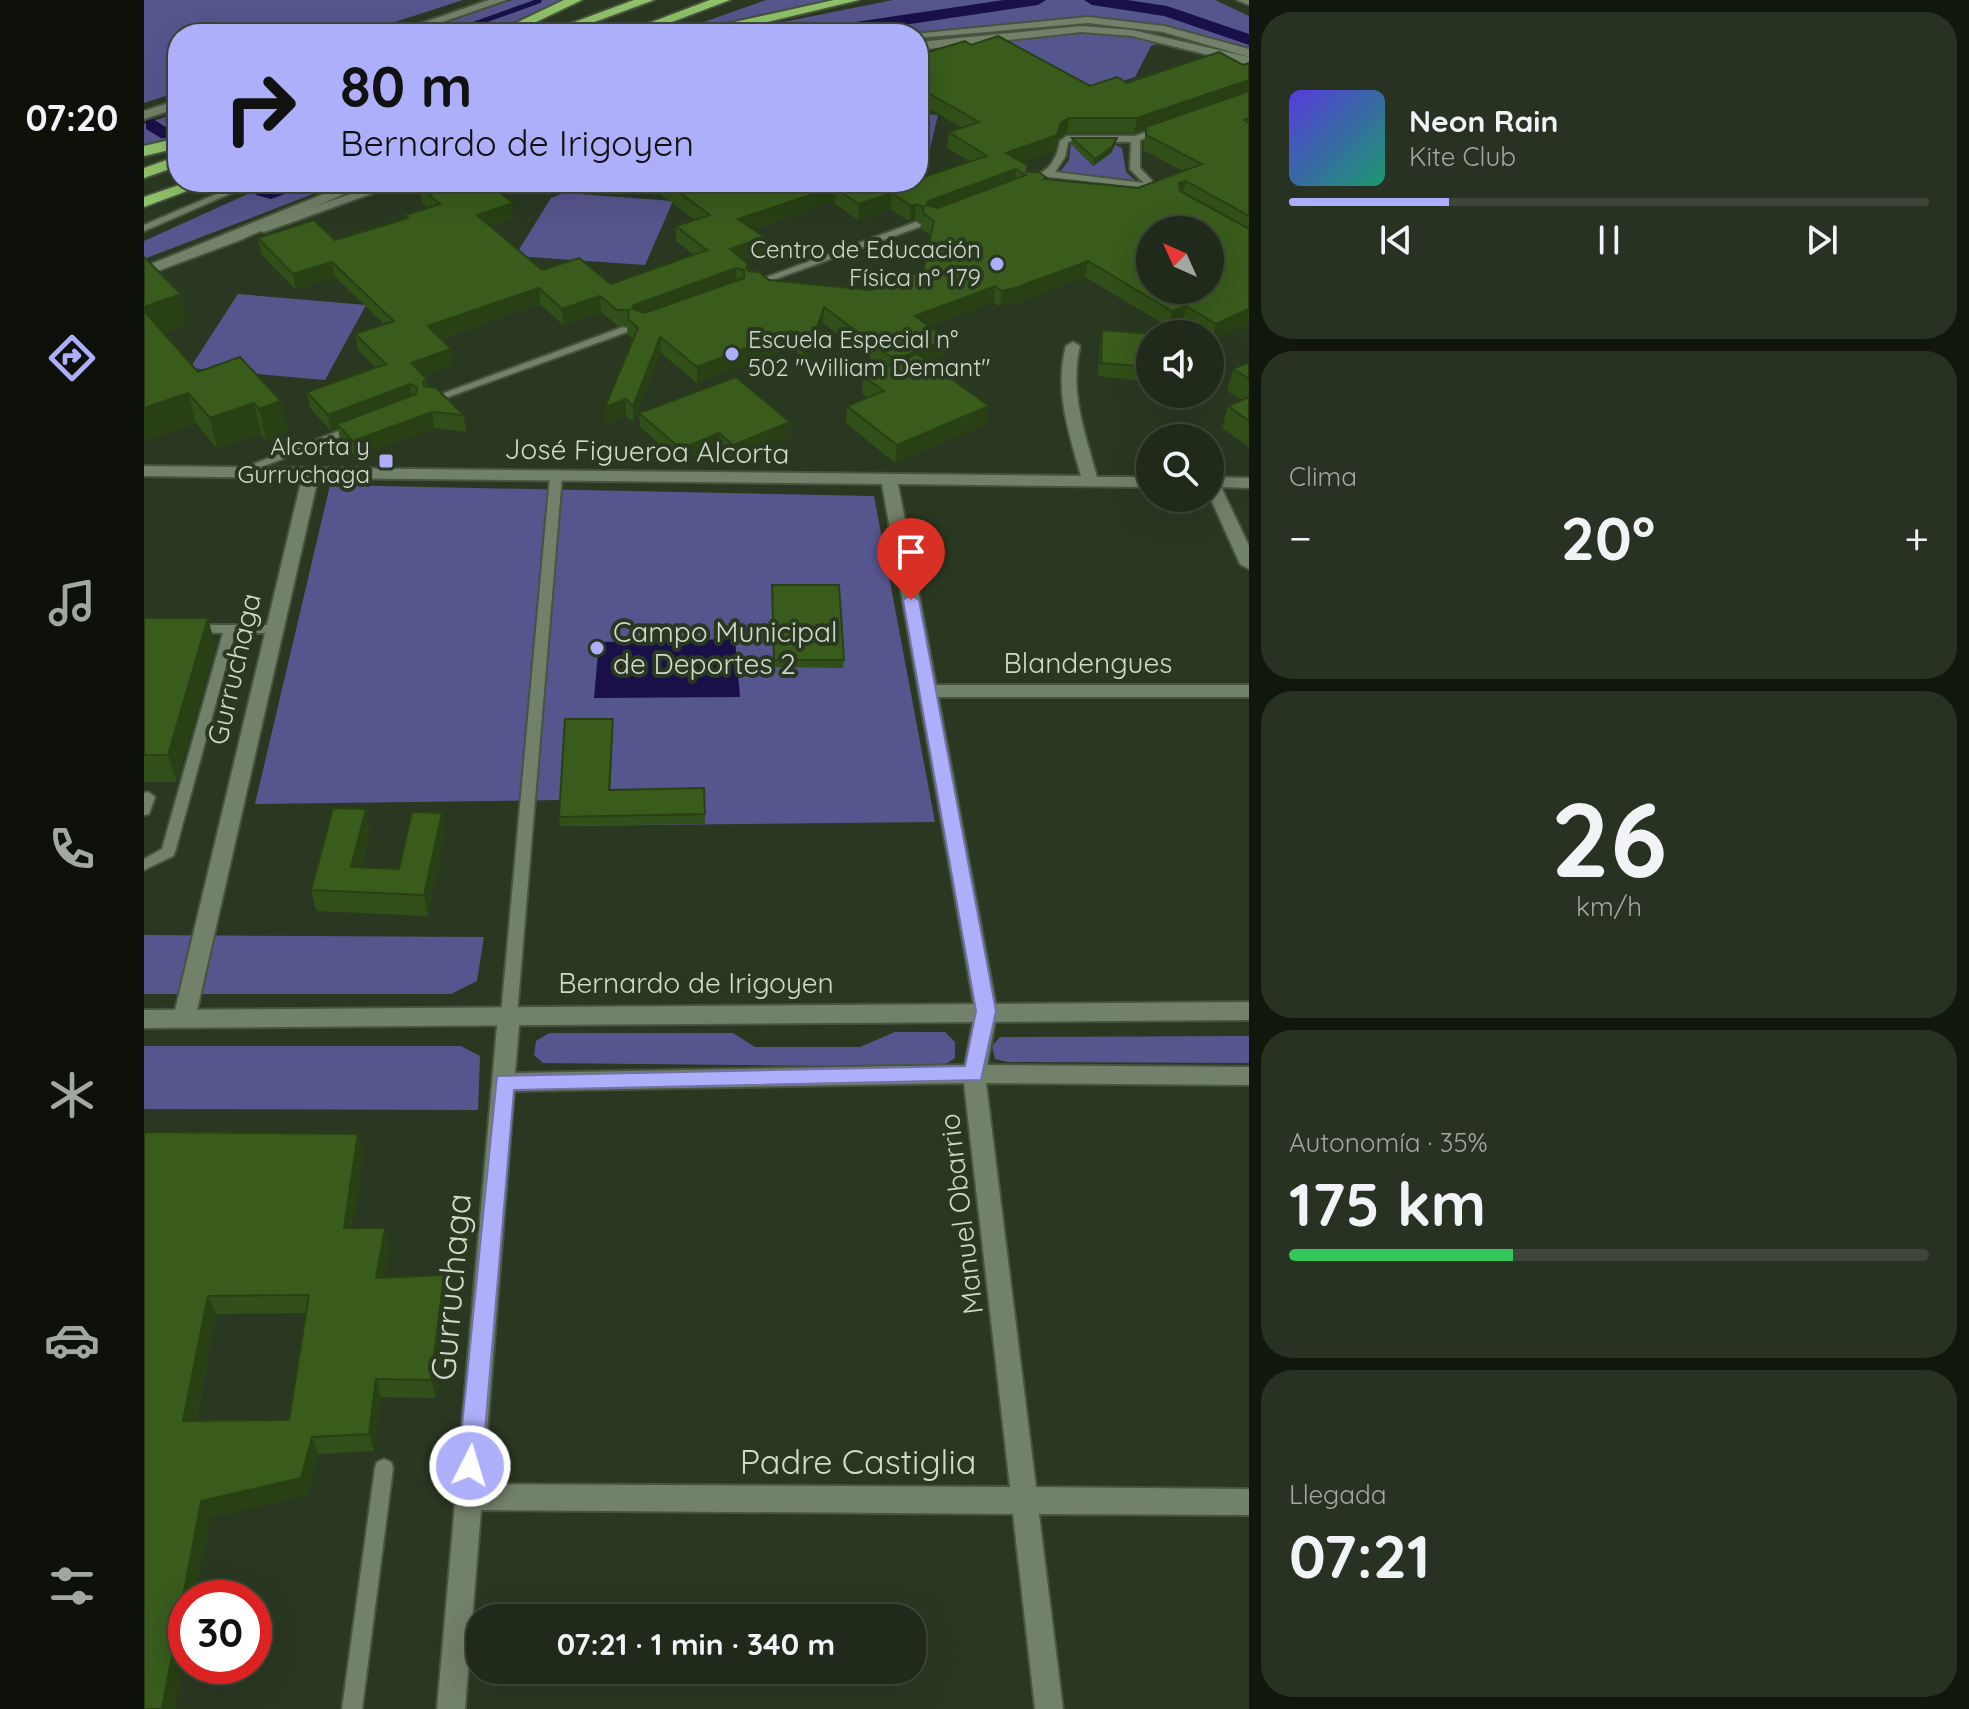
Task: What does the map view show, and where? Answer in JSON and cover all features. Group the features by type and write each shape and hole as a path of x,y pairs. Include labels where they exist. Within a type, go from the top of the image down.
{"highway":[{"path":"522,24 575,0"},
{"path":"578,24 647,0"},
{"path":"655,24 723,0"},
{"path":"743,24 852,0"},
{"path":"144,151 168,145"},
{"path":"144,173 168,165"},
{"path":"144,202 174,192"}],"street":[{"path":"427,24 500,0"},
{"path":"928,34 1088,20 1164,29 1249,53"},
{"path":"928,45 1033,33 1112,30 1249,61"},
{"path":"144,115 168,107"},
{"path":"244,234 341,192"},
{"path":"144,272 368,192"},
{"path":"1073,346 1067,364 1070,405 1090,481"},
{"name":"José Figueroa Alcorta","path":"144,471 1136,482"},
{"name":"Gurruchaga","path":"184,1019 311,473"},
{"name":"Manuel Obarrio","path":"889,479 986,1011 974,1074 1049,1709"},
{"path":"1224,482 1249,483"},
{"path":"1224,510 1249,564"},
{"name":"Blandengues","path":"927,691 1249,691"},
{"name":"Bernardo de Irigoyen","path":"144,1019 1249,1011"},
{"name":"Gurruchaga","path":"451,1709 509,1015"},
{"path":"505,1082 974,1074 1249,1076"},
{"name":"Padre Castiglia","path":"467,1497 1249,1502"}],"lane":[{"path":"1030,184 1049,174 1059,164 1064,141 1070,138 1136,139 1179,124"},
{"path":"1136,139 1135,169 1164,193"},
{"path":"1049,174 1153,187"},
{"path":"144,228 229,192"},
{"path":"753,284 916,225"},
{"path":"433,399 623,330"},
{"path":"236,473 369,423"},
{"path":"509,1015 556,476"},
{"path":"187,629 274,629"},
{"path":"144,865 168,852 230,629"},
{"path":"352,1709 384,1468"}],"shaded area":[{"path":"144,0 463,0 389,24 168,24 168,95 144,103"},
{"path":"512,0 562,0 508,24 442,24"},
{"path":"766,0 827,0 716,24 698,24"},
{"path":"893,0 1215,0 1249,16 1249,47 1155,25 1078,17 928,31 928,24 773,24"},
{"path":"1080,31 1132,35 1162,42 1151,46 1135,77 1120,82 1129,88 1041,81 994,39"},
{"path":"928,114 938,115 928,158"},
{"path":"168,116 168,142 144,148 144,124"},
{"path":"1071,144 1114,144 1122,148 1126,172 1138,183 1059,173 1069,160"},
{"path":"252,192 318,192 144,259 144,241"},
{"path":"565,193 673,201 645,265 515,256 551,198"},
{"path":"238,294 366,305 325,380 190,368"},
{"name":"Campo Municipal de Deportes 2","path":"330,485 874,496 935,822 560,826 560,800 255,804"},
{"path":"735,639 740,697 594,698 599,642"},
{"path":"144,935 484,937 477,981 451,994 144,994"},
{"path":"895,1032 945,1032 955,1042 955,1058 941,1067 543,1063 534,1055 536,1041 549,1033 733,1033 755,1047 860,1047"},
{"path":"1249,1036 1249,1063 1008,1062 995,1059 992,1046 1000,1037"},
{"path":"144,1046 461,1046 480,1056 478,1110 144,1109"}],"building":[{"path":"998,36 1090,86 1117,77 1127,83 1219,52 1243,65 1249,63 1249,80 1137,118 1069,118 1061,123 1057,135 1006,153 1027,165 1027,172 1038,172 1045,179 1138,188 1202,164 1146,135 1146,127 1249,91 1249,118 1244,120 1249,123 1249,216 1186,181 1179,183 1180,191 1249,229 1249,309 1224,320 1209,320 1186,306 1172,311 1160,304 1224,304 1224,216 1136,216 1136,290 1088,261 1015,288 1002,291 995,286 915,316 947,339 895,360 824,307 814,336 804,341 791,331 697,367 660,337 633,406 626,399 605,407 638,328 628,319 629,310 617,310 600,296 562,309 539,288 428,326 451,349 411,363 427,379 423,382 424,386 436,388 464,415 432,412 353,441 337,424 416,394 417,387 410,384 328,415 307,392 386,364 355,334 394,321 332,262 293,274 258,238 314,220 335,240 408,218 405,215 440,204 426,192 499,192 513,203 477,215 542,270 579,258 611,284 707,250 676,226 710,215 679,192 819,192 738,219 764,237 730,249 749,265 746,267 748,271 759,272 769,280 871,290 923,271 934,221 923,213 924,207 911,206 892,193 859,204 841,192 928,192 928,176 987,156 949,132 979,122 928,93 928,52 965,41 971,45","holes":["1016,169 1026,175 938,208 926,205 928,201","736,268 744,270 744,278 645,313 632,309 634,305"]},
{"path":"1072,138 1117,138 1112,147 1095,159"},
{"path":"144,257 181,294 144,307"},
{"path":"144,311 198,372 240,357 281,401 259,409 254,403 210,418 188,393 144,408"},
{"path":"1102,330 1136,333 1136,366 1101,363"},
{"path":"917,354 989,406 897,445 847,406 884,391 863,376"},
{"path":"1249,362 1249,379 1233,369"},
{"path":"736,377 790,422 733,445 719,433 681,449 639,413"},
{"path":"1249,397 1249,421 1228,406"},
{"path":"772,585 839,585 844,660 774,660"},
{"path":"144,618 208,618 168,755 144,755"},
{"path":"565,719 613,719 609,790 704,788 705,814 559,817"},
{"path":"333,808 366,809 351,867 399,869 412,812 442,813 424,895 311,890"},
{"path":"144,1132 358,1134 344,1228 385,1228 376,1278 444,1275 431,1380 376,1379 369,1434 312,1437 301,1478 201,1501 186,1580 168,1580 168,1677 162,1709 144,1709","holes":["309,1295 289,1420 183,1421 208,1296"]}],"waterway":[{"path":"876,24 1038,0"},
{"path":"1092,0 1167,11 1249,40"},
{"path":"474,24 539,1"},
{"path":"153,125 168,134"},
{"path":"267,192 274,192"}],"place":[{"name":"Centro de Educación Física nº 179","path":"997,264"},
{"name":"Escuela Especial n° 502 \"William Demant\"","path":"732,354"},
{"name":"Alcorta y Gurruchaga","path":"386,461"},
{"name":"Campo Municipal de Deportes 2","path":"597,648"}],"route":[{"path":"470,1466 501,1093 505,1082 974,1074 986,1011 911,600"}]}
